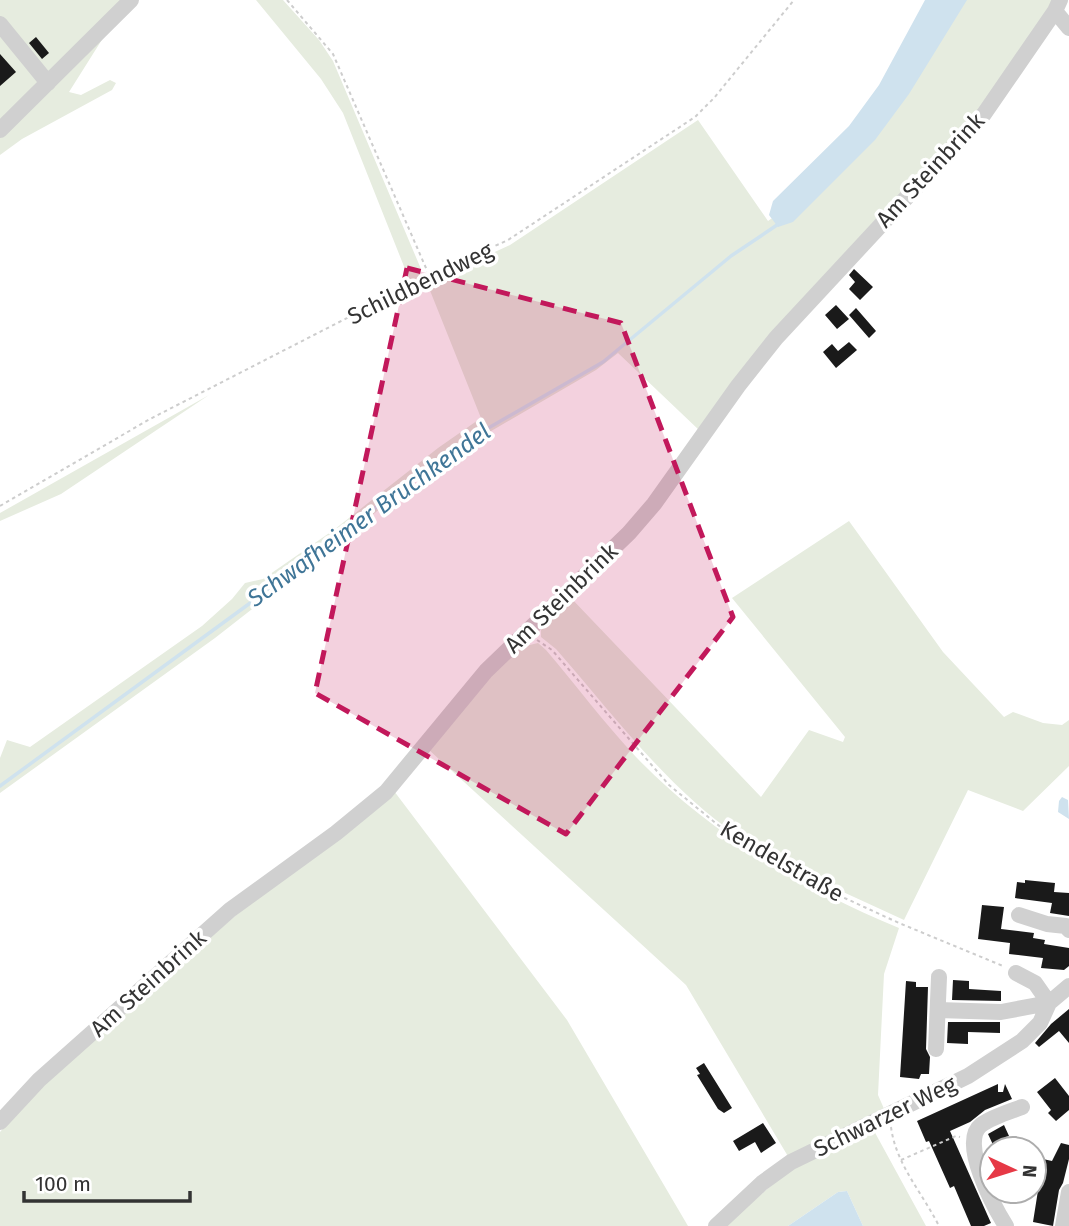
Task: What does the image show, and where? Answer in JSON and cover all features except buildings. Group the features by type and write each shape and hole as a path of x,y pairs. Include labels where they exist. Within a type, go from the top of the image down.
{"street":[{"path":"0,130 131,0"},
{"path":"1058,5 1069,28"},
{"name":"Am Steinbrink","path":"0,1122 39,1080 230,910 336,833 386,792 486,671 629,533 654,505 738,386 776,338 984,114 1058,5"},
{"path":"0,24 48,83"},
{"path":"1019,915 1047,924 1066,926 1069,930"},
{"path":"1016,972 1062,997"},
{"name":"Schwarzer Weg","path":"936,1049 939,977"},
{"path":"938,1010 1001,1012 1062,997"},
{"name":"Schwarzer Weg","path":"716,1226 791,1162 968,1076 1023,1041 1062,997"},
{"path":"1006,1226 974,1158 972,1140 979,1126 1022,1107"},
{"path":"1063,1226 1069,1192"}],"path":[{"path":"287,0 332,54 429,276"},
{"name":"Schildbendweg","path":"0,506 150,419 429,276 508,240 695,117 714,98 794,0"},
{"name":"Kendelstraße","path":"526,632 552,650 669,785 734,838 812,883 1016,972"},
{"path":"889,1116 893,1144 900,1161 939,1226"},
{"path":"900,1161 956,1136 972,1140"}],"highlighted area":[{"path":"407,268 621,323 733,617 566,834 315,693"}],"shaded area":[{"path":"0,0 127,0 69,92 81,95 110,80 116,83 112,90 22,139 0,155"},
{"path":"256,0 283,0 319,40 333,61 421,269 419,280 409,279 343,113 321,79"},
{"path":"947,0 1055,0 1001,84 700,431 618,353 596,370 445,458 215,638 0,793 0,758 7,740 30,747 202,626 232,599 245,583 263,579 335,529 438,448 481,418 427,283 510,245 698,120 768,221 805,195"},
{"path":"209,395 61,494 0,521 0,513"},
{"path":"849,521 943,652 1004,717 1013,712 1043,723 1062,725 1069,720 1069,766 1023,811 968,790 904,920 778,860 712,817 664,773 556,649 541,637 541,626 570,597 761,797 809,730 843,742 845,737 732,598"},
{"path":"538,643 636,757 694,810 792,876 899,928 884,974 878,1095 885,1111 789,1158 686,985 428,749 513,649"},
{"path":"394,791 567,1020 688,1226 0,1226 0,1132 44,1081 235,916"},
{"path":"873,1129 926,1226 863,1226 847,1191 838,1192 788,1226 724,1226 793,1167"}],"water":[{"path":"925,0 967,0 909,94 875,140 793,222 778,227 769,215 773,201 849,126 879,85"},
{"path":"1062,797 1068,800 1069,819 1058,812"},
{"path":"847,1191 863,1226 788,1226 838,1192"}],"waterway":[{"name":"Schwafheimer Bruchkendel","path":"0,786 268,590 452,449 603,362 731,256 780,223"}]}
